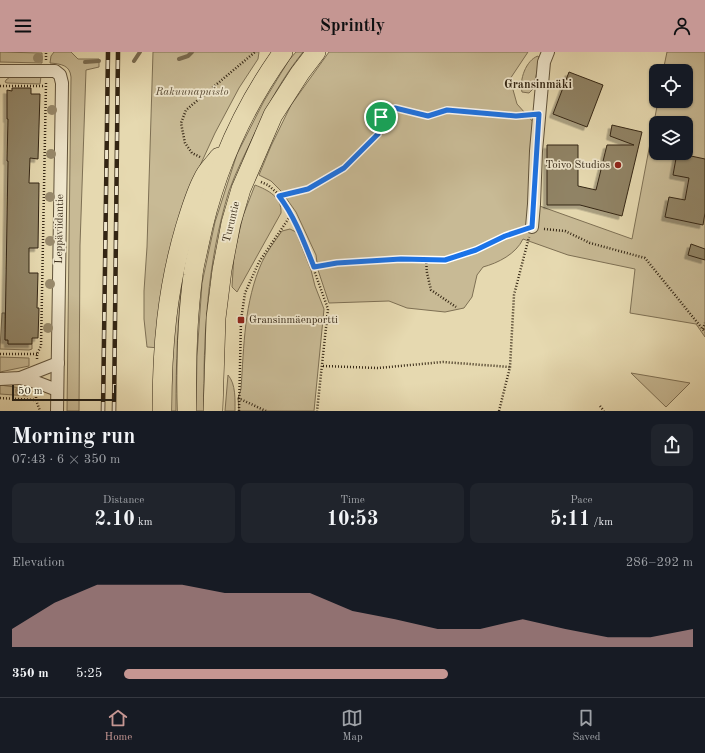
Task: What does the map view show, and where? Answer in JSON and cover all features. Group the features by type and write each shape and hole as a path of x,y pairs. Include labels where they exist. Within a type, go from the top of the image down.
{"main road":[{"path":"187,411 188,334 193,274 205,217 217,178 233,141 252,101 283,52"},
{"name":"Turuntie","path":"213,411 216,318 222,270 233,216 241,189 273,115 300,73 316,52"},
{"path":"162,411 162,367 166,316 176,257 188,216 203,178 233,141"}],"street":[{"path":"532,227 539,114 544,62 548,52"},
{"path":"0,71 50,71"},
{"name":"Leppäviidantie","path":"50,71 60,76 62,84 57,411"},
{"path":"0,380 20,378 58,363"},
{"path":"20,378 57,390"}],"path":[{"path":"202,159 192,153 185,143 181,123 186,110 255,52"},
{"path":"0,354 37,354 41,346 46,86 50,71"},
{"path":"0,86 46,86"},
{"path":"279,196 308,189 344,168 378,134 381,117 395,108 428,116 447,110 516,116 539,114"},
{"path":"258,181 268,185 279,196 292,214 314,267 328,309 317,411"},
{"path":"239,411 238,398 241,320 245,293 259,262 292,214"},
{"path":"499,411 510,367 514,295 532,227"},
{"path":"314,267 337,263 401,259 445,260 476,250 505,236 532,227 565,231 590,243 646,258 704,331"},
{"path":"426,260 431,290 456,307"},
{"path":"704,331 705,323"},
{"path":"323,366 378,368 443,362 510,367"},
{"path":"0,398 36,400 40,411"},
{"path":"238,398 266,411"},
{"path":"600,406 604,411"}],"green space":[{"path":"0,52 42,53 42,63 0,62"},
{"path":"54,52 71,52 78,59 99,59 99,67 86,70 80,245 79,411 67,411 71,77 69,70 64,66 50,63 51,56"},
{"name":"Rakuunapuisto","path":"153,52 259,52 258,59 239,88 215,133 198,170 160,348 147,347 144,319"},
{"path":"296,52 303,52 282,81 271,101 241,162 229,191 211,273 204,356 204,411 196,411 197,356 202,283 215,222 237,154 264,101 289,60"},
{"path":"329,52 528,52 510,79 517,104 534,123 534,204 632,239 649,149 649,160 693,160 693,116 655,116 657,108 693,108 693,64 664,64 667,52 705,52 705,337 696,324 630,313 635,269 568,255 523,239 516,249 506,257 483,267 477,275 472,297 464,308 445,312 407,308 389,301 329,303 318,270 316,255 296,212 281,191 271,181 259,175 291,105"},
{"path":"538,56 540,59 533,89 529,93 522,92 521,87 524,71 530,62"},
{"path":"41,76 40,84 5,82 10,77"},
{"path":"255,185 265,189 277,198 281,207 281,213 237,292 232,287 234,254 243,216"},
{"path":"290,229 296,232 324,309 314,411 239,411 238,398 241,389 244,340 248,308 256,277 266,254 282,231"},
{"path":"184,271 177,341 176,411 166,411 168,349"},
{"path":"2,313 5,313 5,340 8,340 8,344 32,344 32,349 0,349"},
{"path":"0,357 29,358 29,366 0,372"},
{"path":"631,373 690,383 666,407"},
{"path":"228,375 234,387 235,411 225,411"},
{"path":"0,385 29,389 28,396 0,394"}],"building":[{"path":"569,72 603,85 587,127 553,114"},
{"path":"12,88 31,88 31,94 40,94 38,159 30,158 29,183 39,183 38,248 29,248 29,273 38,273 38,338 32,338 32,344 8,344 8,340 5,340 8,161 7,90 12,91"},
{"name":"Toivo Studios","path":"612,125 642,132 622,216 580,205 547,205 547,145 578,145 578,186 596,190 607,145 634,145 610,136"},
{"path":"693,156 705,159 705,213 703,225 665,217 669,197 685,200 689,178 673,175 676,160 693,160"},
{"path":"691,244 705,249 705,260 688,255"}],"waterway":[{"path":"134,61 140,52"},
{"path":"179,59 188,56 192,52"},
{"path":"85,62 99,61"}],"railway":[{"path":"103,411 108,52"},
{"path":"114,411 118,52"}],"place":[{"name":"Toivo Studios","path":"618,165"},
{"name":"Gransinmäenportti","path":"241,320"}],"district":[{"name":"Gransinmäki","path":"538,85"}],"route":[{"path":"395,108 428,116 447,110 516,116 539,114 532,227 505,236 476,250 445,260 401,259 337,263 314,267 292,214 279,196 308,189 344,168 378,134 381,117 395,108"}]}
